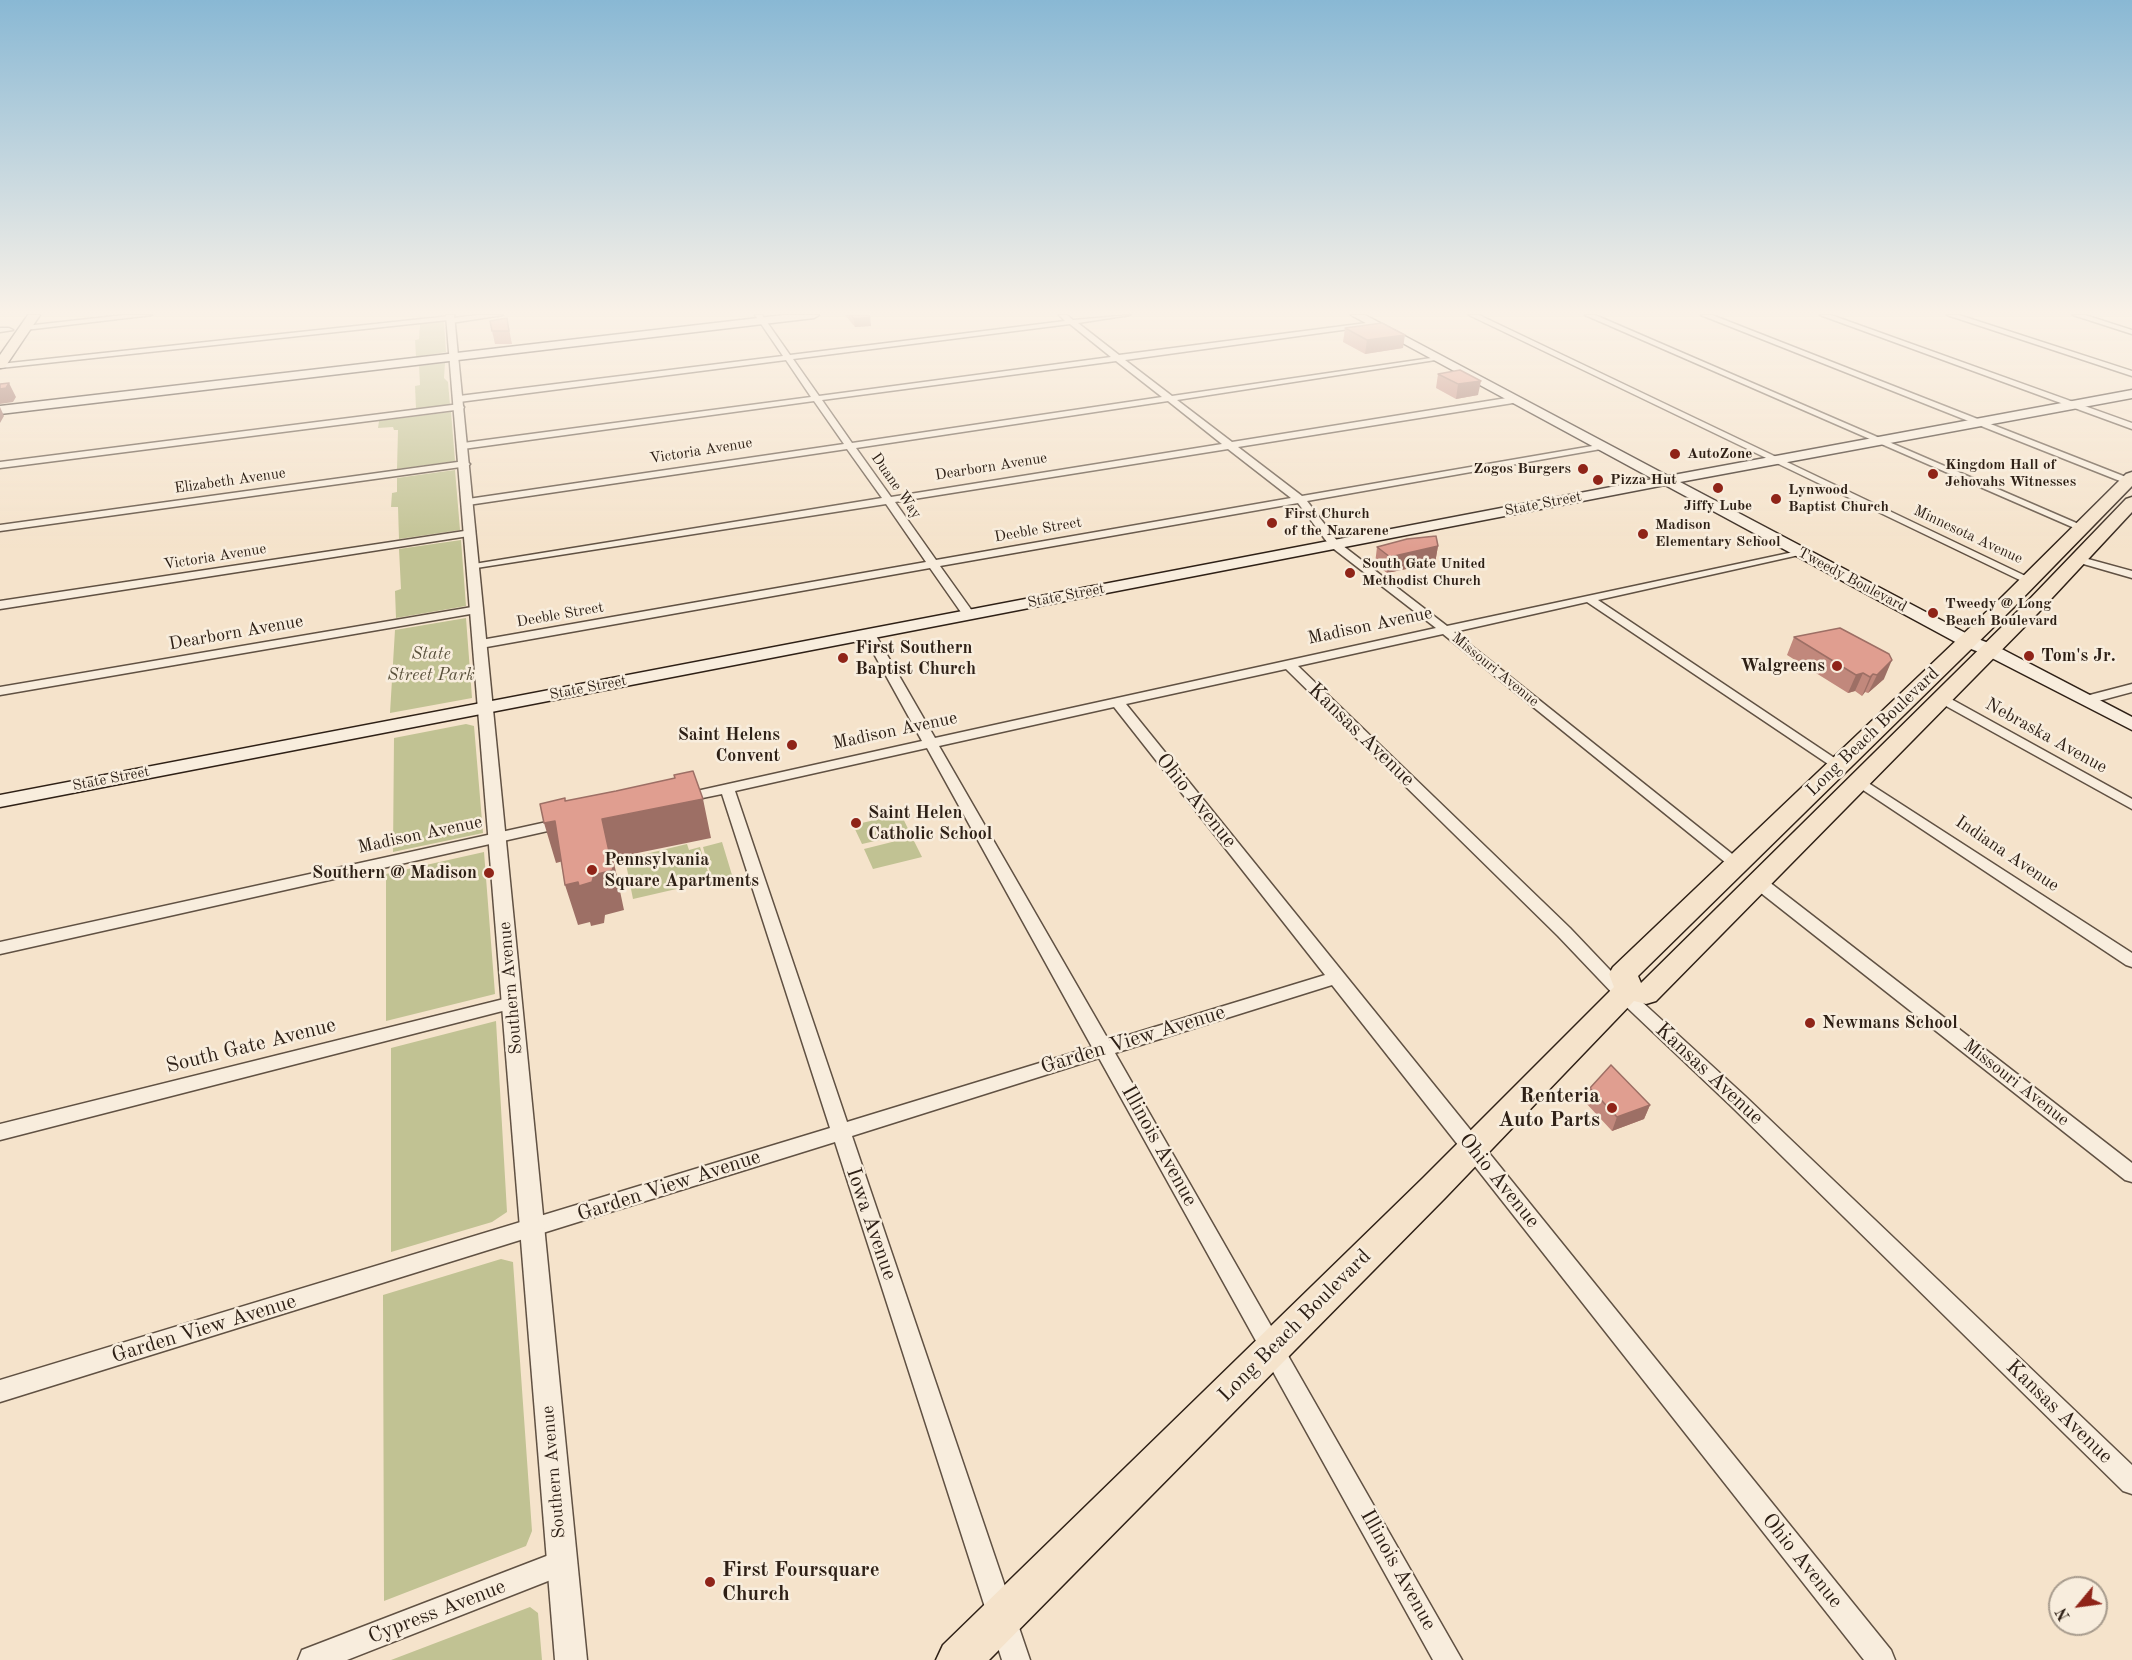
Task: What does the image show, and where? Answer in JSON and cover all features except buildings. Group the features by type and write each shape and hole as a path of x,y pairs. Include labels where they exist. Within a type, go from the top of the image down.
{"main road":[{"path":"0,410 151,392"},
{"name":"Tweedy Boulevard","path":"1501,392 1980,649 2132,737"},
{"name":"State Street","path":"0,801 1334,544 2132,394"},
{"name":"Long Beach Boulevard","path":"1626,992 1646,994 1942,698 2030,581 2130,479"},
{"name":"Long Beach Boulevard","path":"1626,992 1623,974 1736,864 1838,766 1980,649 2081,555 2132,502"},
{"path":"2081,555 2078,545 2090,533 2082,528"},
{"name":"Tweedy Boulevard","path":"1980,649 2132,724"},
{"name":"Long Beach Boulevard","path":"958,1660 1575,1046 1626,992"}],"street":[{"name":"Southern Avenue","path":"458,392 571,1660"},
{"path":"0,465 536,392"},
{"name":"Duane Way","path":"812,392 969,615"},
{"path":"463,446 864,392"},
{"name":"Missouri Avenue","path":"1161,392 1302,501 1334,544 1445,630 1736,864"},
{"name":"Victoria Avenue","path":"468,502 849,444 1213,392"},
{"name":"Minnesota Avenue","path":"1634,392 2030,581"},
{"path":"1768,392 2082,528"},
{"path":"1902,392 2130,479"},
{"path":"2037,392 2132,426"},
{"name":"Dearborn Avenue","path":"474,567 1513,399"},
{"name":"Deeble Street","path":"481,644 1302,501 1601,446"},
{"name":"Elizabeth Avenue","path":"0,528 465,464"},
{"name":"Victoria Avenue","path":"0,605 471,533"},
{"name":"Madison Avenue","path":"668,801 1799,552"},
{"path":"2081,555 2132,575"},
{"path":"1588,598 1838,766"},
{"name":"Dearborn Avenue","path":"0,691 478,610"},
{"name":"Illinois Avenue","path":"869,634 1448,1660"},
{"name":"Kansas Avenue","path":"1288,664 2132,1482"},
{"path":"2087,700 2132,688"},
{"name":"Nebraska Avenue","path":"1942,698 2132,805"},
{"name":"Ohio Avenue","path":"1117,702 1881,1660"},
{"name":"Indiana Avenue","path":"1859,781 2132,961"},
{"name":"Iowa Avenue","path":"727,788 1016,1660"},
{"name":"Madison Avenue","path":"0,948 575,821"},
{"name":"Missouri Avenue","path":"1758,882 2132,1174"},
{"name":"Garden View Avenue","path":"0,1391 532,1229 1336,977"},
{"name":"South Gate Avenue","path":"0,1132 512,1003"},
{"name":"Cypress Avenue","path":"312,1660 562,1563"}],"green space":[{"path":"415,392 449,392 450,405 416,409"},
{"path":"451,412 455,461 397,469 398,430 394,430 393,427 378,428 379,421"},
{"path":"455,470 460,530 399,539 398,507 391,507 392,493 397,492 397,478"},
{"path":"461,540 466,606 396,618 395,591 401,589 399,549"},
{"name":"State Street Park","path":"466,618 472,698 390,713 395,630"},
{"path":"466,724 474,726 483,833 393,852 394,738"},
{"path":"901,814 910,833 862,844 853,825"},
{"path":"912,837 922,857 873,869 864,849"},
{"path":"722,842 732,875 712,880 703,847"},
{"path":"687,844 689,850 700,847 711,881 633,899 625,859"},
{"path":"484,852 495,994 386,1021 386,874"},
{"path":"496,1021 507,1212 492,1222 391,1252 391,1048"},
{"path":"501,1259 513,1262 532,1531 526,1546 384,1601 383,1295"},
{"path":"530,1607 538,1613 542,1660 391,1660"}],"place":[{"name":"AutoZone","path":"1675,454"},
{"name":"Zogos Burgers","path":"1583,469"},
{"name":"Kingdom Hall of Jehovahs Witnesses","path":"1933,474"},
{"name":"Pizza Hut","path":"1598,480"},
{"name":"Jiffy Lube","path":"1718,488"},
{"name":"Lynwood Baptist Church","path":"1776,499"},
{"name":"First Church of the Nazarene","path":"1272,523"},
{"name":"Madison Elementary School","path":"1643,534"},
{"name":"South Gate United Methodist Church","path":"1350,573"},
{"name":"Tweedy @ Long Beach Boulevard","path":"1933,613"},
{"name":"Tom's Jr.","path":"2029,656"},
{"name":"First Southern Baptist Church","path":"843,658"},
{"name":"Walgreens","path":"1837,666"},
{"name":"Saint Helens Convent","path":"792,745"},
{"name":"Saint Helen Catholic School","path":"856,823"},
{"name":"Pennsylvania Square Apartments","path":"592,870"},
{"name":"Southern @ Madison","path":"489,873"},
{"name":"Newmans School","path":"1810,1023"},
{"name":"Renteria Auto Parts","path":"1612,1108"},
{"name":"First Foursquare Church","path":"710,1582"}]}
